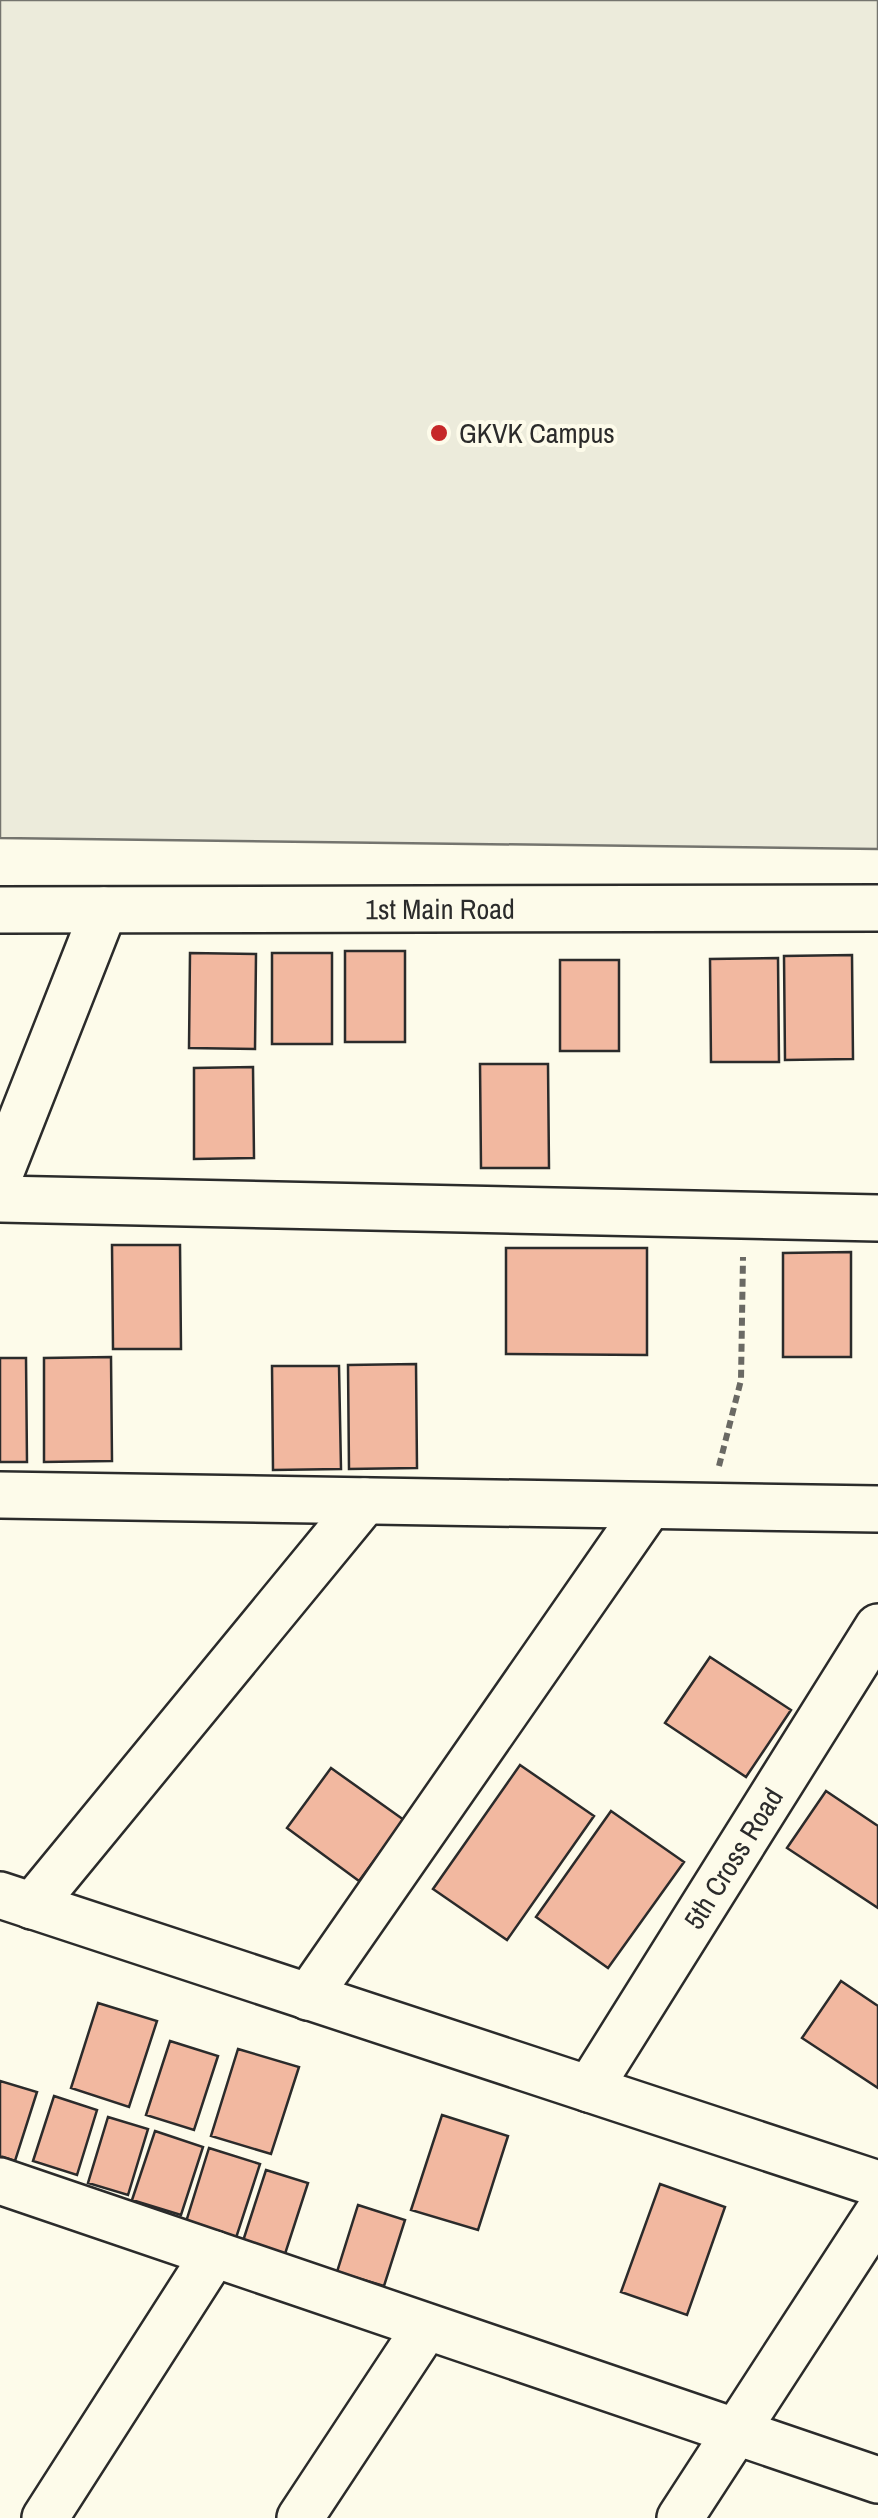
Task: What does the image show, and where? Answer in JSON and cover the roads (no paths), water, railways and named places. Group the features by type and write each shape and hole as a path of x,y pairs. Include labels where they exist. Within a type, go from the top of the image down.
{"street":[{"name":"1st Main Road","path":"0,910 878,908"},
{"path":"0,1174 104,910"},
{"path":"0,1199 878,1218"},
{"path":"0,1496 878,1509"},
{"path":"365,1501 16,1900 878,2184"},
{"path":"308,1997 648,1506"},
{"name":"5th Cross Road","path":"589,2089 878,1627"},
{"path":"0,2182 878,2480"},
{"path":"680,2518 878,2213"},
{"path":"45,2518 214,2254"},
{"path":"300,2518 426,2327"}],"place":[{"name":"GKVK Campus","path":"439,433"}]}
